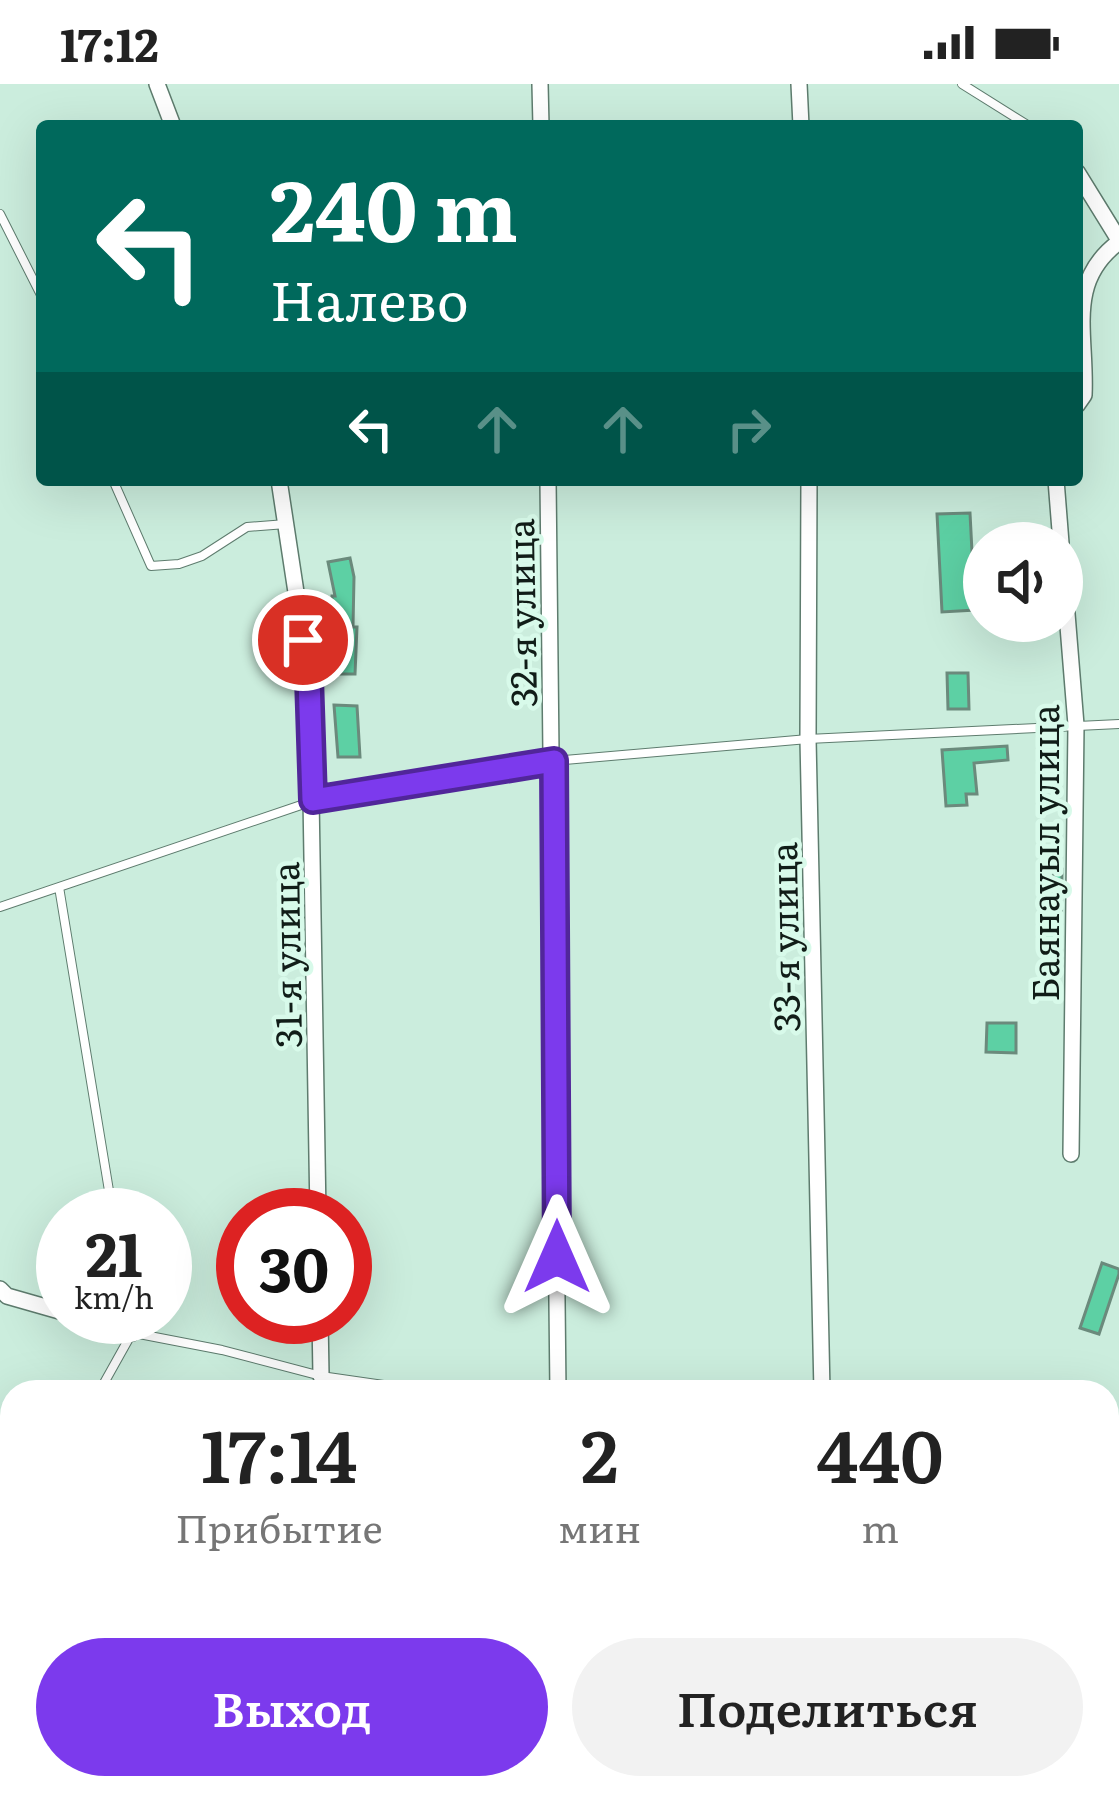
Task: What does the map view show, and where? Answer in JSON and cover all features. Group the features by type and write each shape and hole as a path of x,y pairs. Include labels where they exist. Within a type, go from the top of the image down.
{"street":[{"path":"158,84 171,120"},
{"path":"540,84 541,120"},
{"path":"800,84 801,120"},
{"path":"1083,182 1119,241 1092,267 1083,290"},
{"path":"1083,309 1083,396"},
{"name":"31-я улица","path":"280,486 309,678 319,1188"},
{"name":"32-я улица","path":"548,486 558,1380"},
{"name":"33-я улица","path":"809,486 808,739 822,1380"},
{"path":"1056,486 1059,522"},
{"name":"Баянауыл улица","path":"1069,642 1076,725 1071,1154"},
{"path":"0,1289 36,1304"},
{"path":"320,1344 321,1376"}],"lane":[{"path":"962,84 1019,120"},
{"path":"0,214 36,285"},
{"path":"116,486 151,566 202,556 247,527 287,524"},
{"path":"0,907 313,800 554,761 808,739 1119,724"},
{"path":"59,887 108,1188"},
{"path":"192,1342 349,1380"},
{"path":"105,1380 121,1344"}],"building":[{"path":"970,513 970,522 963,522 963,611 942,612 937,514"},
{"path":"350,558 353,627 357,627 355,674 333,674 335,596 328,562"},
{"path":"947,673 968,673 969,709 948,709"},
{"path":"334,705 357,706 360,757 338,757"},
{"path":"1007,746 1008,760 974,763 977,794 966,794 967,805 946,806 942,750"},
{"path":"1054,868 1062,869 1061,940 1038,939 1039,912 1052,912"},
{"path":"987,1023 1016,1023 1016,1053 986,1052"},
{"path":"1102,1263 1119,1269 1119,1274 1099,1334 1080,1328"}],"route":[{"path":"303,640 309,678 313,800 554,761 557,1257"}]}
